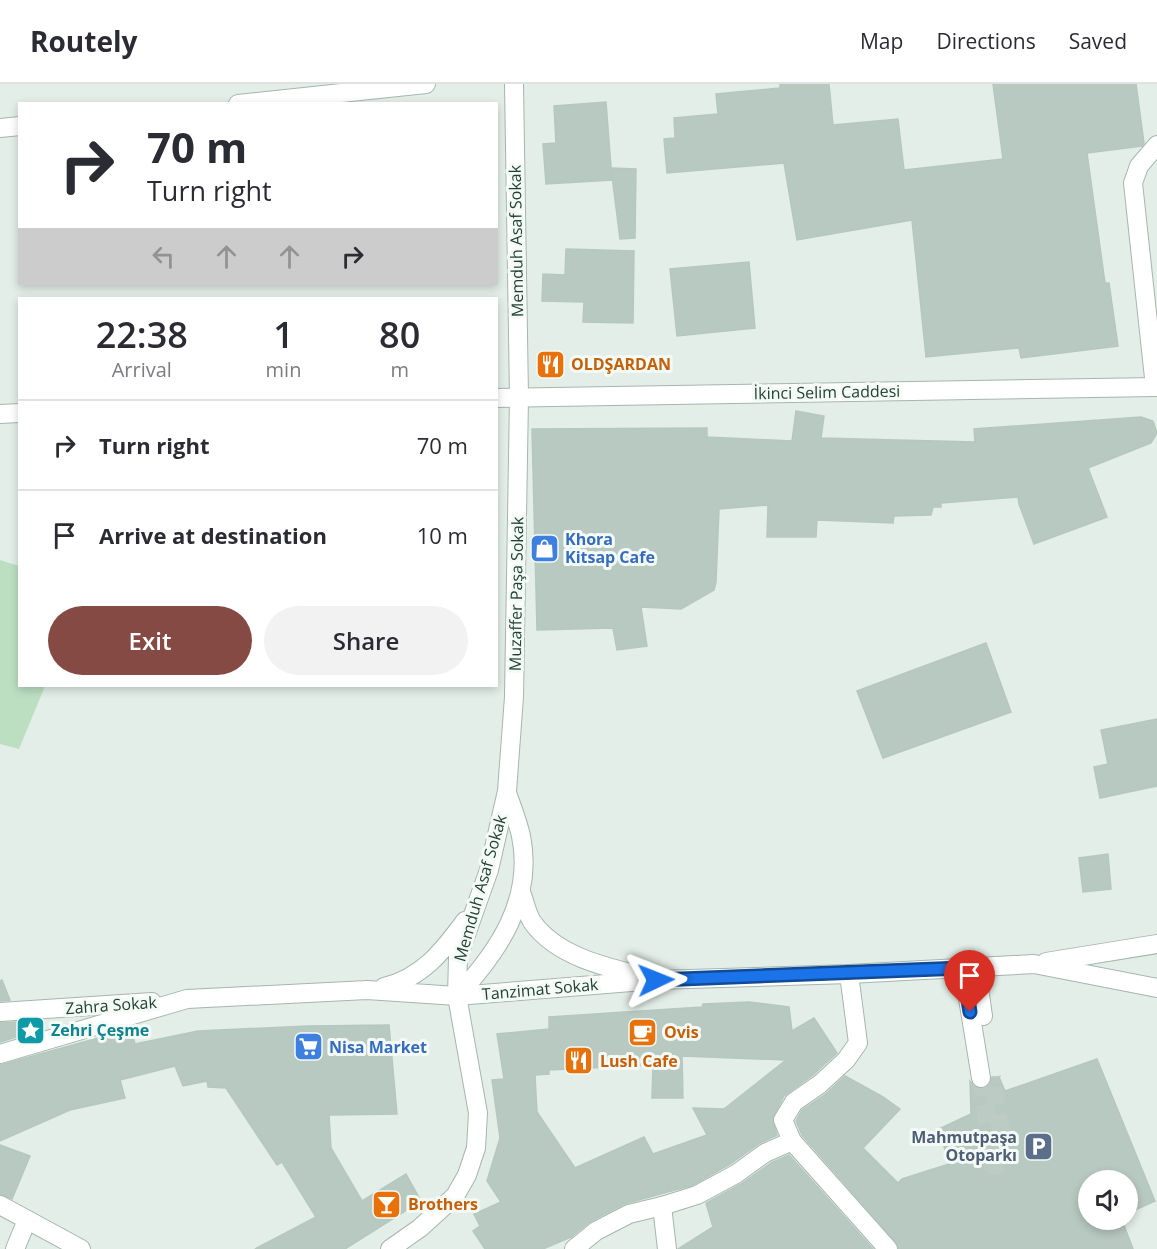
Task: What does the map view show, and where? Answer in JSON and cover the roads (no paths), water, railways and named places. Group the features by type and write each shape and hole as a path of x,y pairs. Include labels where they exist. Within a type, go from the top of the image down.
{"street":[{"path":"257,102 426,84"},
{"name":"Memduh Asaf Sokak","path":"514,84 519,397"},
{"path":"0,128 18,126"},
{"path":"1156,387 1133,183 1139,166 1157,145"},
{"name":"İkinci Selim Caddesi","path":"498,398 1156,387"},
{"name":"Muzaffer Paşa Sokak","path":"507,791 514,697 519,397"},
{"path":"0,414 18,413"},
{"name":"Memduh Asaf Sokak","path":"457,996 483,967 506,933 521,892 524,875 521,836 507,791"},
{"name":"Memduh Asaf Sokak","path":"457,996 458,957 489,870 507,791"},
{"path":"521,892 532,922 560,947 606,966 656,980"},
{"path":"367,990 401,983 419,972 444,948 474,908"},
{"path":"1034,964 1157,944"},
{"name":"Tanzimat Sokak","path":"0,1054 187,999 367,990 457,996 656,980 849,974 1034,964 1157,988"},
{"path":"970,968 986,1078"},
{"path":"849,974 858,1043 846,1060 820,1084 794,1102 783,1120 792,1141 888,1249"},
{"path":"390,1249 420,1228 455,1196 468,1175 476,1148 478,1113 457,996"},
{"name":"Zahra Sokak","path":"0,1012 187,999"},
{"path":"574,1249 596,1231 629,1214 697,1195 735,1174 765,1153 792,1141"},
{"path":"0,1205 81,1249"},
{"path":"662,1206 667,1249"},
{"path":"15,1249 27,1220"}],"tunnel":[{"path":"981,1078 993,1166 1006,1164 992,1077"}],"place":[{"name":"OLDŞARDAN","path":"550,364"},
{"name":"Khora Kitsap Cafe","path":"544,548"},
{"name":"Zehri Çeşme","path":"30,1030"},
{"name":"Ovis","path":"643,1032"},
{"name":"Nisa Market","path":"308,1047"},
{"name":"Lush Cafe","path":"579,1061"},
{"name":"Mahmutpaşa Otoparkı","path":"1038,1146"},
{"name":"Brothers","path":"387,1204"}]}
